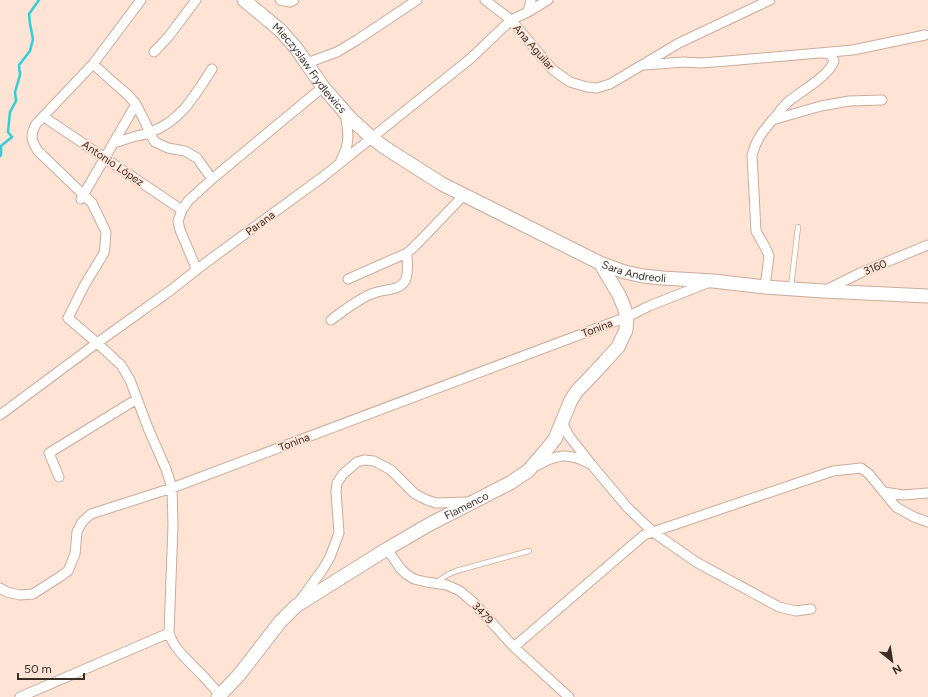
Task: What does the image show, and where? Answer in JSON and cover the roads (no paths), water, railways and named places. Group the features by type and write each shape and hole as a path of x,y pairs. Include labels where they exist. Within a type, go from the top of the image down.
{"street":[{"path":"141,0 93,64 36,124 32,132 32,143 83,197 92,203 106,232 104,253 84,286 68,318 121,365 130,380 166,469 172,488 173,525 169,632 171,640 220,696"},
{"path":"154,52 169,36 196,0"},
{"name":"Mieczyslaw Frydlewics","path":"244,0 280,30 296,48 323,87 350,118 372,138"},
{"path":"280,0 290,2 294,0"},
{"path":"307,63 337,52 417,0"},
{"name":"Ana Aguilar","path":"485,0 511,20 553,70 570,82 597,88 610,84 641,65"},
{"path":"528,12 531,0"},
{"name":"Parana","path":"0,415 340,164 470,59 511,20 548,0"},
{"path":"641,65 679,43 770,0"},
{"path":"641,65 683,62 701,63 853,50 925,35"},
{"path":"765,287 769,256 756,231 752,155 755,144 762,132 787,103 853,50"},
{"path":"823,53 830,56 834,61 833,66"},
{"path":"93,64 136,104 149,133 155,142 168,148 184,151 197,158 212,179"},
{"path":"113,144 155,131 179,114 192,100 212,69"},
{"path":"196,270 178,222 182,210 188,201 212,179 323,87"},
{"path":"772,120 821,106 849,101 882,100"},
{"path":"83,197 136,104"},
{"path":"340,164 346,151 348,137 345,112"},
{"name":"Antonio López","path":"44,117 182,210"},
{"name":"Sara Andreoli","path":"372,138 436,180 464,195 600,263 625,272 643,276 790,289 928,296"},
{"path":"348,279 407,253 464,195"},
{"name":"3160","path":"823,291 862,272 928,245"},
{"path":"331,320 373,293 401,286 406,280 407,253"},
{"path":"600,263 619,295 627,317"},
{"name":"Tonina","path":"0,588 20,596 33,594 62,576 68,571 75,554 77,532 82,522 91,514 172,488 627,317 649,306 713,281"},
{"name":"Flamenco","path":"220,696 239,675 280,622 296,606 387,549 430,524 510,483 528,471 548,449 562,422 571,400 577,391 618,347 626,330 627,317"},
{"path":"59,477 49,453 137,399"},
{"path":"562,422 569,436 591,464 627,507 653,532 696,562 779,607 796,611 811,609"},
{"path":"528,471 548,459 564,456 578,458 591,464"},
{"path":"296,606 330,557 339,533 336,492 337,483 343,474 357,462 364,460 374,461 391,470 415,494 427,500 436,503 449,504 474,502"},
{"path":"514,647 644,535 833,471 861,468 869,474 896,507 914,517 928,522"},
{"path":"884,492 903,495 928,493"},
{"name":"3479","path":"387,549 400,568 414,579 447,585 460,591 473,602 514,647 569,697"},
{"path":"20,697 169,632"}],"lane":[{"path":"790,289 798,227"},
{"path":"436,583 447,575 456,571 529,551"}],"waterway":[{"path":"0,156 1,146 12,137 8,132 10,112 16,101 15,92 20,75 19,65 30,51 33,39 29,14 39,0"}]}
